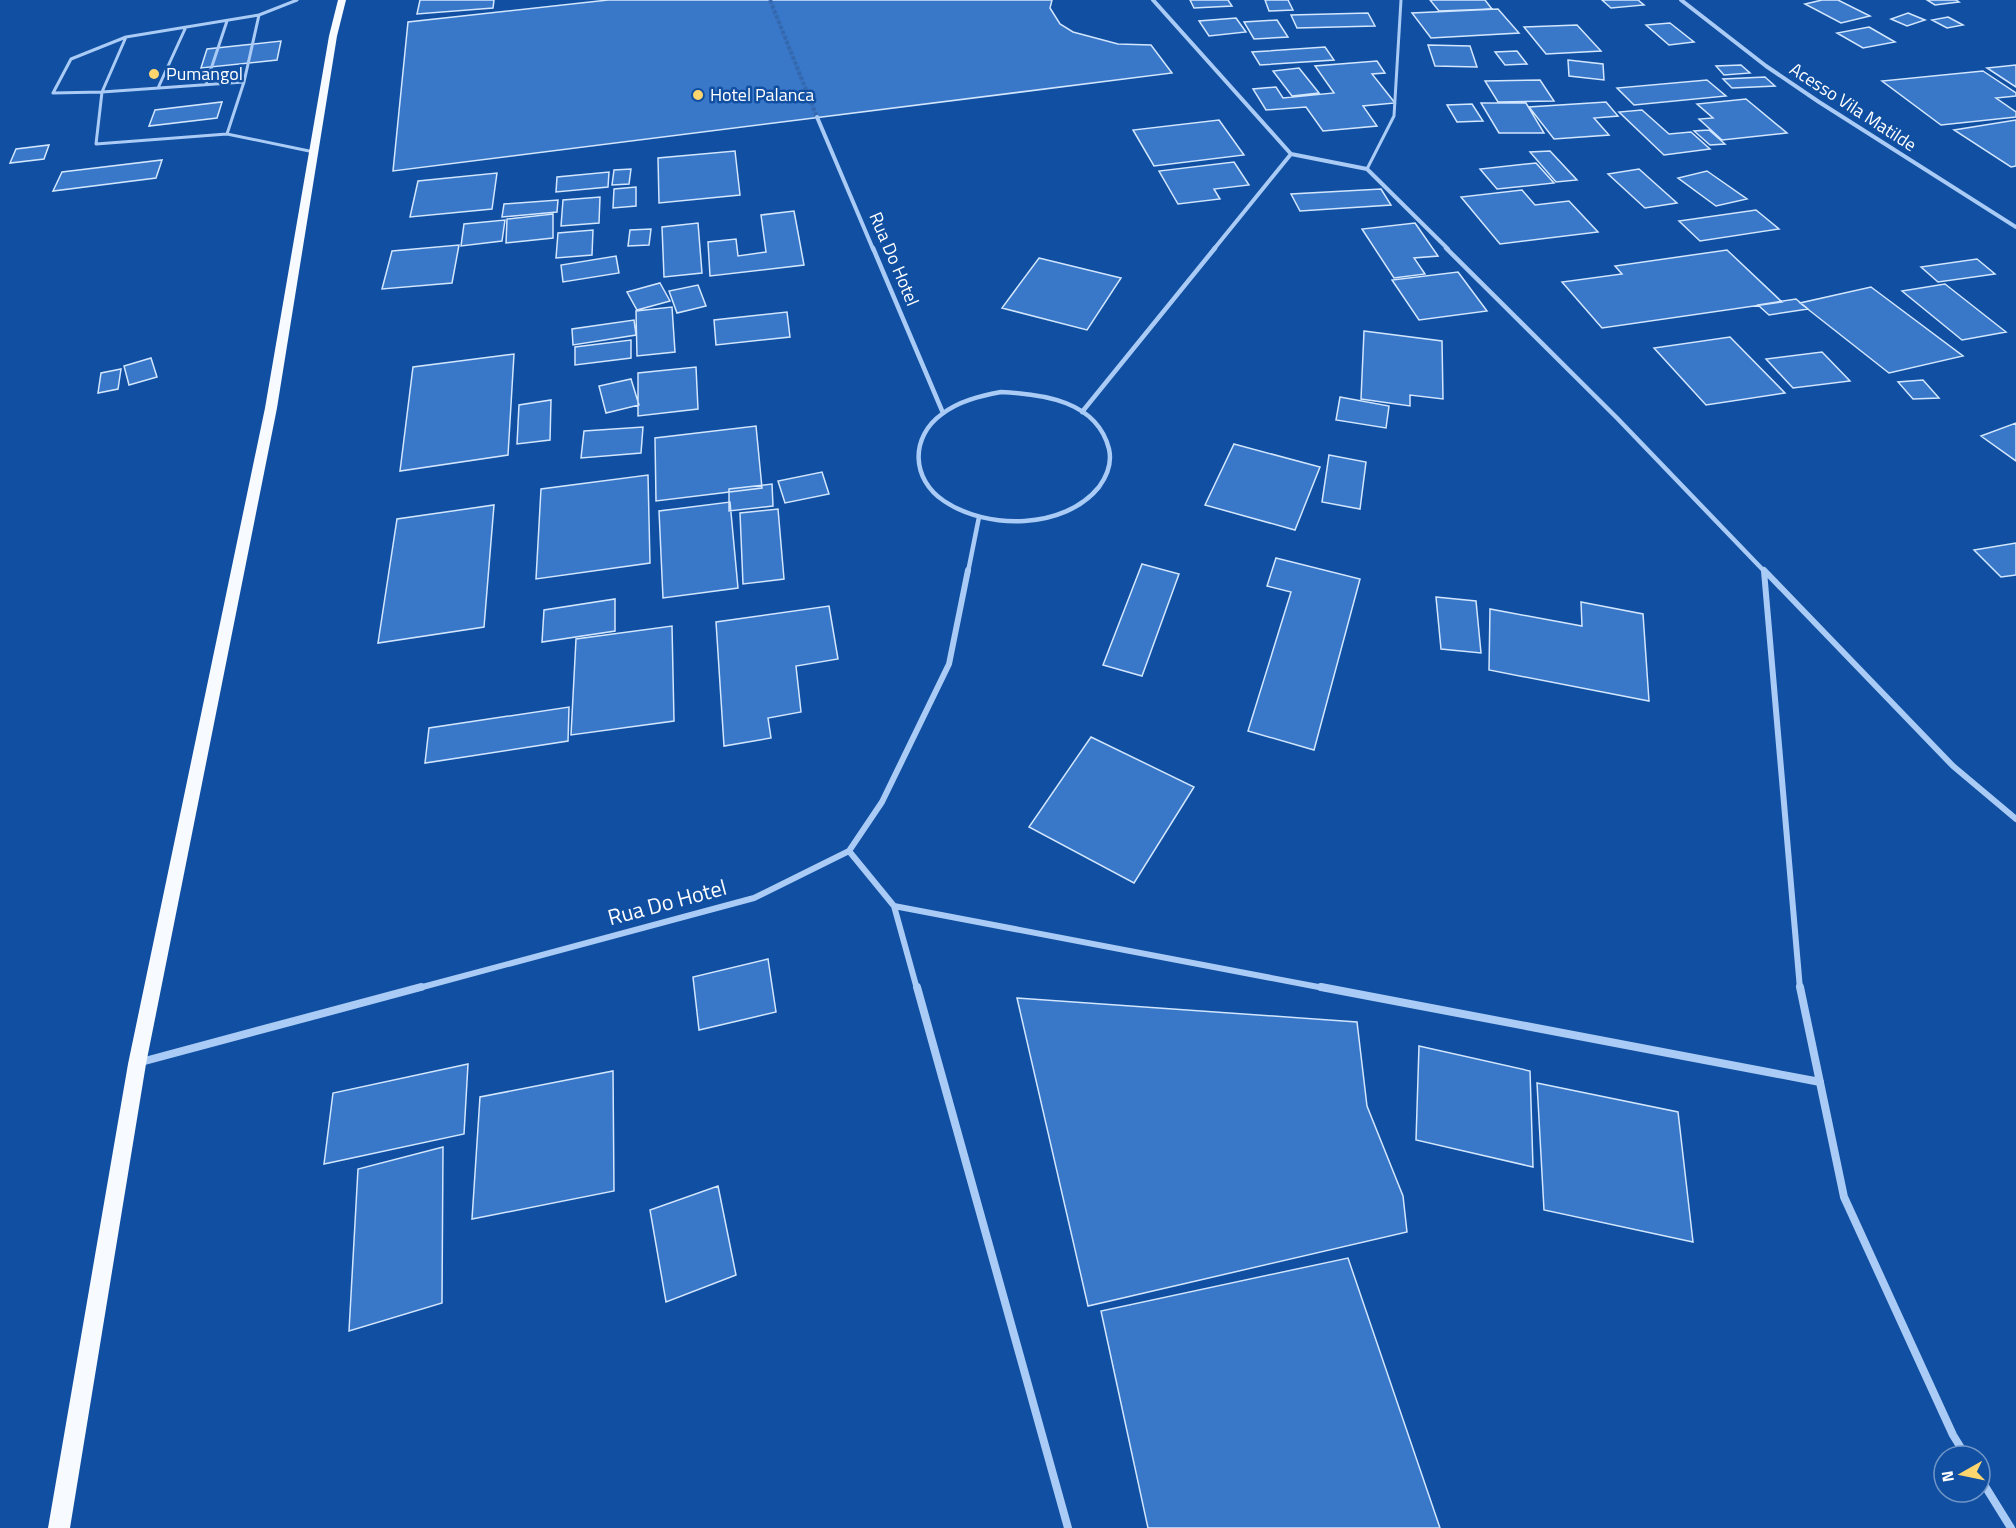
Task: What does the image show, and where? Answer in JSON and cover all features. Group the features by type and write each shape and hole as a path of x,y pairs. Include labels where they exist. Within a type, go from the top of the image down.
{"main road":[{"path":"59,1528 137,1064 271,408 333,36 342,0"}],"street":[{"path":"1153,0 1291,154 1368,169 1609,410 1953,766 2016,819"},
{"name":"Acesso Vila Matilde","path":"1681,0 1766,66 1810,96 2016,227"},
{"name":"Rua Do Hotel","path":"817,117 943,413"},
{"path":"1082,411 1291,154"},
{"path":"1001,393 1045,396 1065,402 1082,411 1096,423 1106,437 1110,453 1109,468 1102,483 1090,497 1072,508 1039,518 1003,520 979,517 957,509 940,498 926,485 919,470 916,454 929,425 943,413 979,396 1001,393"},
{"name":"Rua Do Hotel","path":"137,1064 754,898 849,851 882,802 949,664 979,517"},
{"path":"1764,571 1799,982 1844,1197 1959,1444"},
{"path":"849,851 894,906 1068,1528"},
{"path":"894,906 1820,1082"},
{"path":"1992,1497 2011,1528"}],"lane":[{"path":"244,82 102,92 53,93 71,58 126,37 259,15 297,0"},
{"path":"1368,169 1394,116 1401,0"},
{"path":"226,134 244,82 259,15"},
{"path":"206,84 227,21"},
{"path":"158,88 185,29"},
{"path":"126,37 102,92 96,144 226,134 314,152"}],"building":[{"path":"420,0 494,0 493,8 417,14"},
{"name":"Hotel Palanca","path":"608,0 1052,0 1050,8 1060,24 1073,32 1118,44 1151,45 1172,73 393,171 408,22"},
{"path":"1190,0 1228,0 1232,6 1194,8"},
{"path":"1265,0 1288,0 1293,10 1269,11"},
{"path":"1430,0 1485,0 1492,9 1439,11"},
{"path":"1602,0 1638,0 1644,5 1611,8"},
{"path":"1822,0 1838,0 1870,16 1841,23 1805,4"},
{"path":"1927,0 1956,0 1959,2 1935,5"},
{"path":"1498,9 1519,33 1431,38 1412,13"},
{"path":"1368,13 1375,26 1297,28 1291,15"},
{"path":"1908,13 1925,20 1907,26 1891,19"},
{"path":"1948,17 1963,25 1947,28 1932,20"},
{"path":"1236,18 1246,32 1209,36 1199,21"},
{"path":"1277,20 1288,37 1254,39 1244,22"},
{"path":"1670,23 1694,42 1669,45 1646,25"},
{"path":"1577,25 1601,51 1546,54 1524,27"},
{"path":"1869,27 1895,42 1863,48 1837,33"},
{"path":"281,41 277,60 201,68 207,49"},
{"path":"1428,45 1470,46 1477,67 1435,66"},
{"path":"1325,47 1334,60 1260,65 1252,52"},
{"path":"1517,51 1527,64 1505,65 1495,52"},
{"path":"1568,60 1603,64 1604,80 1569,76"},
{"path":"1377,61 1385,73 1372,74 1395,103 1363,106 1377,126 1323,131 1306,107 1266,110 1253,89 1276,87 1283,98 1334,93 1315,66"},
{"path":"1741,65 1750,73 1724,75 1716,66"},
{"path":"2016,65 2016,87 1987,68"},
{"path":"1299,68 1319,93 1292,96 1273,71"},
{"path":"1983,71 2016,93 2016,96 1996,98 2016,112 2016,117 1941,125 1882,81"},
{"path":"1765,77 1775,86 1732,88 1723,79"},
{"path":"1540,80 1554,101 1498,102 1485,81"},
{"path":"1707,80 1726,96 1634,105 1617,88"},
{"path":"1746,99 1787,133 1722,140 1699,119 1713,118 1697,104"},
{"path":"222,102 217,118 149,126 155,110"},
{"path":"1606,102 1618,116 1594,118 1609,135 1554,139 1529,107"},
{"path":"1481,103 1526,103 1544,133 1499,133"},
{"path":"1472,104 1483,121 1457,122 1447,105"},
{"path":"1642,110 1669,134 1691,132 1710,149 1664,155 1619,112"},
{"path":"1219,120 1244,155 1154,166 1133,130"},
{"path":"2016,120 2016,166 2011,167 1954,130"},
{"path":"1709,130 1725,144 1710,145 1694,131"},
{"path":"49,145 44,159 10,163 16,149"},
{"path":"735,151 740,195 659,203 658,158"},
{"path":"1550,151 1577,180 1556,182 1530,152"},
{"path":"162,160 156,178 53,191 62,172"},
{"path":"1234,162 1249,185 1214,189 1220,199 1178,204 1159,171"},
{"path":"1536,163 1554,183 1497,189 1480,169"},
{"path":"631,169 629,184 612,185 614,170"},
{"path":"1639,169 1677,203 1645,208 1608,174"},
{"path":"1707,171 1747,199 1716,206 1678,178"},
{"path":"609,172 608,187 556,192 557,177"},
{"path":"497,173 492,209 410,217 418,181"},
{"path":"636,187 636,206 613,208 614,189"},
{"path":"1381,189 1391,205 1300,211 1291,194"},
{"path":"1522,190 1535,205 1569,201 1598,232 1500,244 1461,197"},
{"path":"600,197 599,223 561,226 563,200"},
{"path":"558,200 557,212 502,217 504,204"},
{"path":"1756,210 1779,229 1700,241 1679,221"},
{"path":"794,211 804,265 710,276 708,242 736,239 738,256 766,252 761,215"},
{"path":"553,214 553,238 506,243 507,219"},
{"path":"505,220 502,241 461,246 464,224"},
{"path":"698,223 702,273 664,277 662,227"},
{"path":"1415,223 1438,256 1414,258 1425,274 1394,278 1362,229"},
{"path":"651,229 649,245 628,246 630,230"},
{"path":"593,230 592,255 556,258 558,233"},
{"path":"459,245 452,283 382,289 392,251"},
{"path":"1727,250 1782,302 1602,328 1562,282 1622,274 1615,266"},
{"path":"616,256 619,273 563,282 561,265"},
{"path":"1039,258 1121,278 1087,330 1002,308"},
{"path":"1977,259 1995,274 1938,282 1921,267"},
{"path":"1458,272 1487,311 1419,320 1392,280"},
{"path":"660,283 670,301 637,310 627,292"},
{"path":"1945,284 2006,332 1962,340 1902,291"},
{"path":"698,285 706,306 677,313 669,291"},
{"path":"1871,287 1963,356 1889,373 1800,303"},
{"path":"1796,299 1808,309 1769,315 1758,305"},
{"path":"672,307 675,352 637,356 636,311"},
{"path":"787,312 790,337 716,345 714,320"},
{"path":"634,320 636,335 573,345 572,329"},
{"path":"1364,331 1442,341 1443,399 1410,395 1410,406 1361,399"},
{"path":"1730,337 1785,393 1706,405 1654,348"},
{"path":"631,340 631,358 575,365 575,347"},
{"path":"1822,352 1850,381 1793,388 1766,359"},
{"path":"514,354 508,455 400,471 413,367"},
{"path":"151,358 157,377 129,385 124,366"},
{"path":"696,367 698,409 638,416 638,373"},
{"path":"121,369 118,389 98,393 101,373"},
{"path":"631,379 639,405 606,413 599,386"},
{"path":"1923,380 1939,398 1913,399 1898,382"},
{"path":"1340,397 1389,406 1386,428 1336,420"},
{"path":"551,400 550,440 517,444 519,405"},
{"path":"2016,423 2016,461 1981,436"},
{"path":"756,426 762,488 656,501 655,438"},
{"path":"643,427 641,453 581,458 584,431"},
{"path":"1234,444 1320,467 1295,530 1205,505"},
{"path":"1329,455 1366,462 1360,509 1322,502"},
{"path":"822,472 829,494 785,503 778,481"},
{"path":"648,475 650,563 536,579 541,489"},
{"path":"772,484 773,506 729,511 729,489"},
{"path":"730,502 738,588 663,598 659,511"},
{"path":"494,505 484,627 378,643 397,519"},
{"path":"778,509 784,579 743,584 740,513"},
{"path":"2016,543 2016,575 2001,577 1974,550"},
{"path":"1276,558 1360,579 1314,750 1248,731 1291,592 1267,586"},
{"path":"1142,564 1179,574 1142,676 1103,665"},
{"path":"1436,597 1476,601 1481,653 1441,649"},
{"path":"615,599 615,631 542,642 544,610"},
{"path":"1581,602 1643,614 1649,701 1489,670 1490,609 1582,626"},
{"path":"829,606 838,659 796,666 801,712 768,718 771,738 724,746 716,622"},
{"path":"672,626 674,721 571,735 576,639"},
{"path":"569,707 568,741 425,763 429,728"},
{"path":"1091,737 1194,787 1134,883 1029,827"},
{"path":"768,959 776,1012 699,1030 693,977"},
{"path":"1017,998 1357,1022 1367,1106 1403,1196 1407,1232 1088,1306"},
{"path":"1419,1046 1530,1071 1533,1167 1416,1140"},
{"path":"468,1064 464,1134 324,1164 333,1093"},
{"path":"613,1071 614,1191 472,1219 480,1097"},
{"path":"1537,1083 1678,1112 1693,1242 1544,1210"},
{"path":"443,1147 442,1303 349,1331 358,1169"},
{"path":"718,1186 736,1275 666,1302 650,1210"},
{"path":"1348,1258 1440,1528 1148,1528 1101,1311"}],"tunnel":[{"path":"770,0 817,117"}],"place":[{"name":"Pumangol","path":"154,74"},
{"name":"Hotel Palanca","path":"698,95"}]}
